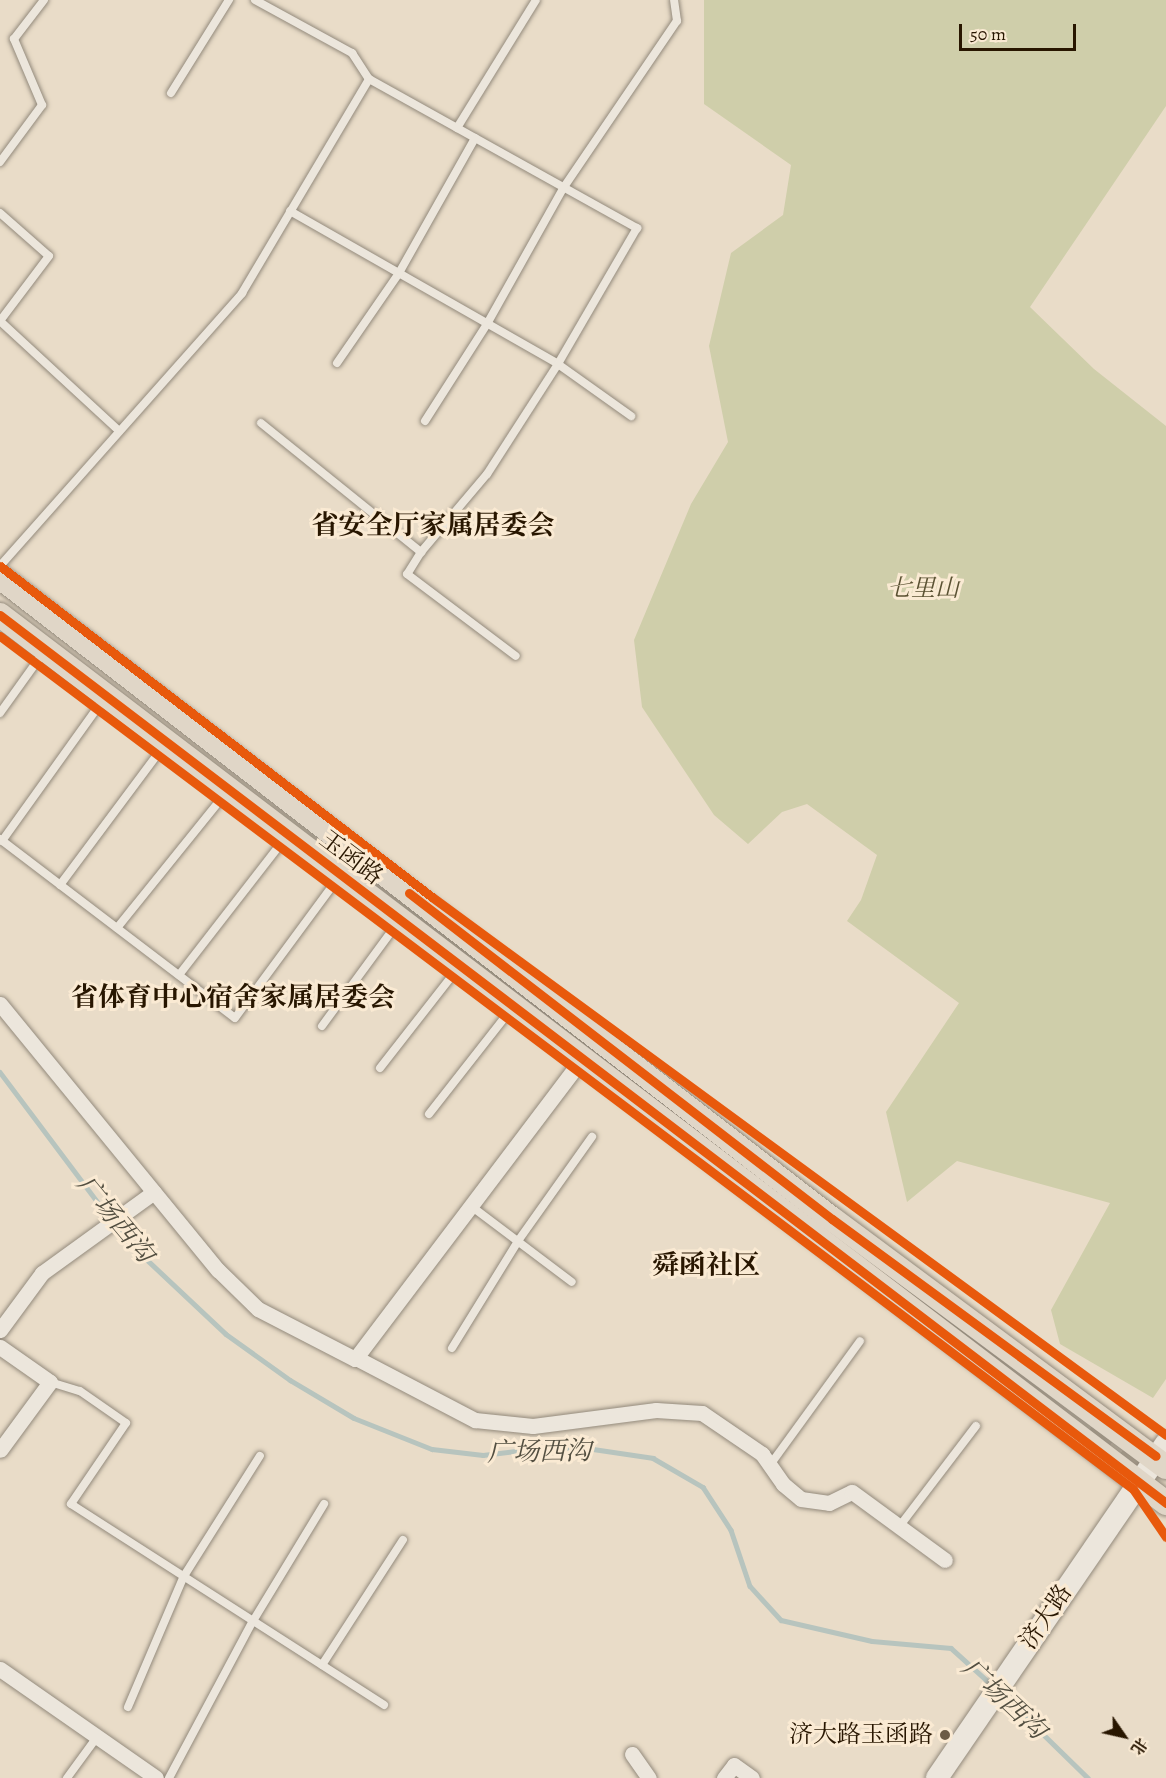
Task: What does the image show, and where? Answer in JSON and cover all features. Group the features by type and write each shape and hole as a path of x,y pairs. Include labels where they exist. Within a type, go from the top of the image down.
{"main road":[{"name":"玉函路","path":"0,577 832,1219 1163,1456"},
{"name":"玉函路","path":"0,615 1139,1480 1166,1503"},
{"name":"济大路","path":"937,1778 1139,1480 1163,1456"}],"street":[{"path":"0,1004 218,1270 258,1309 355,1359 582,1059"},
{"path":"0,1330 42,1273 154,1192"},
{"path":"0,1347 50,1382 0,1450"},
{"path":"360,1359 475,1420 533,1426 656,1410 702,1413 762,1454 801,1499 829,1503 852,1492 945,1560"},
{"path":"0,1669 156,1778"},
{"path":"632,1754 649,1778"},
{"path":"724,1778 734,1765 752,1778"}],"lane":[{"path":"0,162 42,105 14,39 44,0"},
{"path":"171,93 229,0"},
{"path":"255,0 352,53 369,79 638,228 558,364 487,474 421,552 407,574 516,656"},
{"path":"457,128 537,0"},
{"path":"425,421 487,324 564,187 677,21 674,0"},
{"path":"0,566 242,293 369,79"},
{"path":"337,363 399,273 475,138"},
{"path":"290,211 558,364 631,416"},
{"path":"0,213 49,256 0,321 119,431"},
{"path":"261,423 421,552"},
{"path":"0,713 46,650"},
{"path":"106,696 1,840 60,885 235,1018 341,875"},
{"path":"60,885 167,742"},
{"path":"117,928 229,790"},
{"path":"179,975 288,834"},
{"path":"322,1026 400,920"},
{"path":"380,1068 460,966"},
{"path":"429,1114 513,1006"},
{"path":"452,1348 518,1241 592,1137"},
{"path":"471,1206 572,1282"},
{"path":"770,1465 860,1341"},
{"path":"50,1382 80,1391 126,1423 71,1504 384,1705"},
{"path":"899,1527 976,1426"},
{"path":"128,1707 184,1576 260,1456"},
{"path":"169,1778 253,1621 324,1504"},
{"path":"322,1665 403,1540"},
{"path":"67,1778 97,1737"}],"green space":[{"name":"七里山","path":"704,0 1166,0 1166,106 1030,307 1094,369 1166,426 1166,1379 1153,1398 1060,1344 1051,1310 1110,1203 957,1161 907,1202 886,1112 959,1003 847,921 861,900 877,855 807,804 782,812 748,844 714,815 642,707 634,640 691,504 728,442 709,346 731,253 783,215 791,165 704,104"}],"waterway":[{"name":"广场西沟","path":"0,1072 126,1240 226,1334 290,1380 354,1418 432,1449 483,1455 531,1449 593,1449 653,1458 703,1487 731,1530 750,1586 781,1620 872,1641 951,1648 992,1685"},
{"name":"广场西沟","path":"1002,1694 1088,1778"}],"tunnel":[{"path":"1089,1430 1149,1478"}],"cycle path":[{"path":"0,566 432,897 1166,1435"},
{"path":"0,615 1166,1503"},
{"path":"0,636 1133,1489 1166,1537"},
{"path":"409,893 832,1219 1156,1456"}],"place":[{"name":"济大路玉函路","path":"945,1735"}],"district":[{"name":"省安全厅家属居委会","path":"433,526"},
{"name":"省体育中心宿舍家属居委会","path":"233,998"},
{"name":"舜函社区","path":"706,1266"}]}
